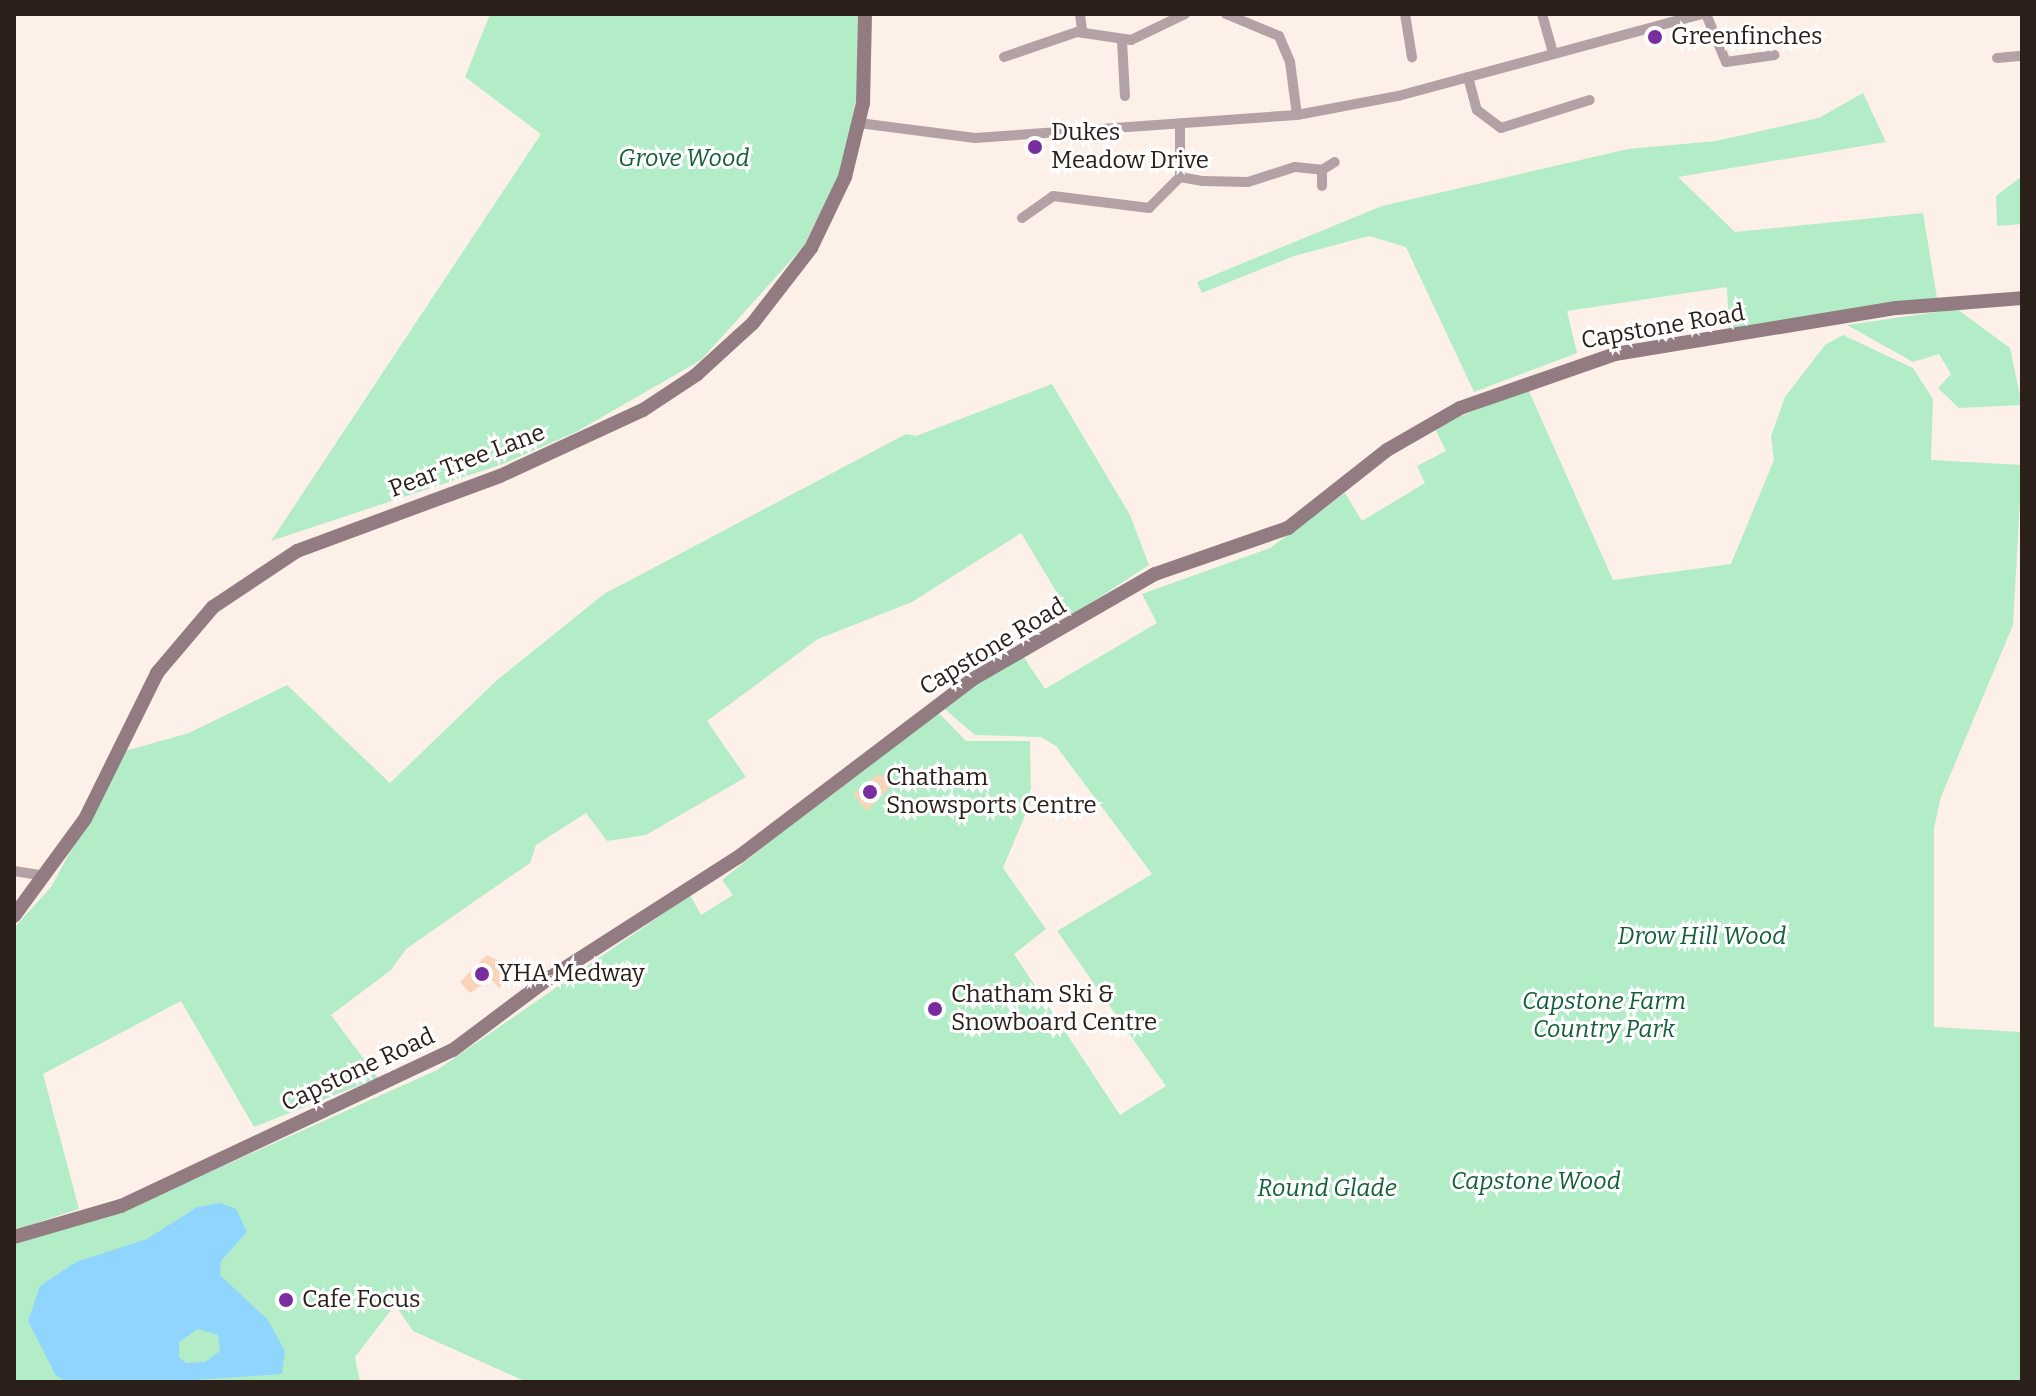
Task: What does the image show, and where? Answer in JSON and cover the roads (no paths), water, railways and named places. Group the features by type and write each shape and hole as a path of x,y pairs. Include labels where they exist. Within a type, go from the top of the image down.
{"street":[{"name":"Pear Tree Lane","path":"14,916 85,819 157,673 213,607 297,551 500,476 643,410 696,375 789,283 826,223 859,123 865,14"},
{"path":"1080,14 1082,31"},
{"path":"1004,57 1082,31 1122,41 1185,14"},
{"path":"1226,14 1279,36 1290,62 1297,115"},
{"path":"1405,14 1412,57"},
{"path":"1542,14 1553,53"},
{"path":"859,123 975,138 1180,127 1297,115 1468,77 1704,14 1726,62 1775,55"},
{"path":"1122,41 1125,96"},
{"path":"1997,58 2022,56"},
{"path":"1468,77 1477,110 1501,128 1590,100"},
{"path":"1022,218 1053,196 1149,208 1180,177 1180,127"},
{"path":"1180,177 1231,184 1295,167 1322,170 1335,162"},
{"path":"1322,170 1322,186"},
{"name":"Capstone Road","path":"14,1237 121,1206 453,1050 548,979 741,855 973,679 1155,574 1288,528 1387,450 1460,408 1615,354 1907,307 2022,298"},
{"path":"14,871 46,876"}],"water":[{"path":"220,1203 236,1209 247,1232 221,1261 220,1275 268,1320 285,1351 282,1374 163,1382 69,1382 56,1376 28,1321 40,1286 76,1262 147,1239 197,1207","holes":["198,1329 218,1335 220,1351 205,1362 186,1363 179,1357 179,1342"]}],"place":[{"name":"Greenfinches","path":"1655,37"},
{"name":"Dukes Meadow Drive","path":"1035,147"},
{"name":"Chatham Snowsports Centre","path":"870,792"},
{"name":"YHA Medway","path":"482,974"},
{"name":"Chatham Ski & Snowboard Centre","path":"935,1009"},
{"name":"Cafe Focus","path":"286,1300"}],"park label":[{"name":"Grove Wood","path":"684,159"},
{"name":"Drow Hill Wood","path":"1702,937"},
{"name":"Capstone Farm Country Park","path":"1604,1016"},
{"name":"Capstone Wood","path":"1536,1182"},
{"name":"Round Glade","path":"1327,1189"}]}
